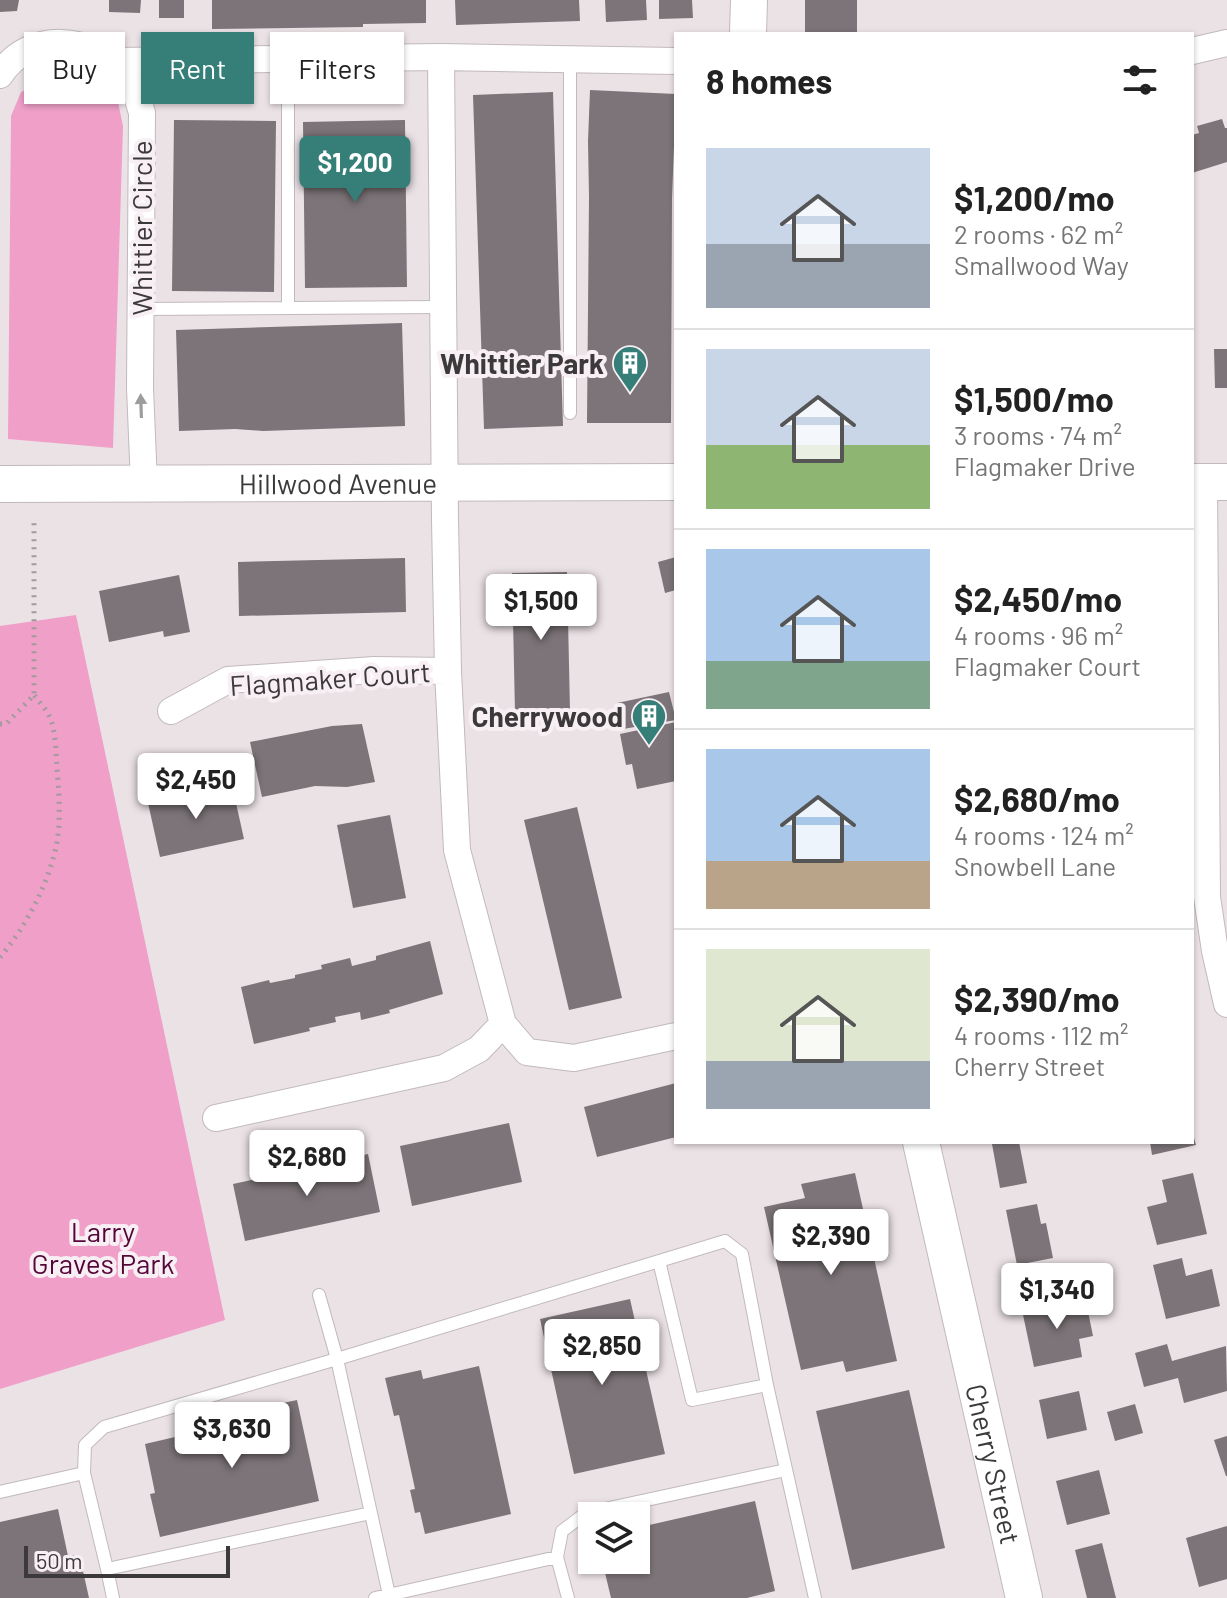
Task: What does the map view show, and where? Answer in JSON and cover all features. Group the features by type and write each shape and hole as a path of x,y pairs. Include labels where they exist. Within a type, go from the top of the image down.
{"main road":[{"path":"748,32 749,0"},
{"name":"Hillwood Avenue","path":"0,484 674,482"},
{"name":"Cherry Street","path":"921,1144 1024,1598"}],"street":[{"path":"1194,51 1227,43"},
{"path":"2,70 24,51"},
{"path":"404,57 674,61"},
{"path":"441,57 444,484 448,671 457,850 503,1024 527,1052 574,1058 674,1036"},
{"path":"125,61 270,59"},
{"name":"Whittier Circle","path":"125,73 138,95 142,113 140,388 144,484"},
{"path":"1208,482 1207,897 1227,1004"},
{"name":"Flagmaker Court","path":"171,711 228,680 374,670 448,671"},
{"path":"216,1118 444,1068 479,1049 503,1024"}],"lane":[{"path":"570,59 570,413"},
{"path":"288,104 288,308"},
{"path":"141,309 442,307"},
{"path":"113,1598 84,1473 85,1445 104,1427 725,1241 742,1254 767,1385 815,1598"},
{"path":"659,1261 692,1400 767,1385"},
{"path":"319,1295 337,1359 389,1595"},
{"path":"568,1598 557,1557 562,1531 586,1513 786,1470"},
{"path":"0,1492 84,1473"},
{"path":"107,1569 371,1513"},
{"path":"375,1598 557,1557"}],"path":[{"path":"0,957 29,915 45,880 56,844 60,811 51,718 34,695 34,519"},
{"path":"0,724 6,724 34,695"}],"green space":[{"path":"24,91 24,104 118,104 123,126 113,448 8,439 11,116"},
{"name":"Larry Graves Park","path":"76,615 225,1320 0,1389 0,626"}],"building":[{"path":"0,0 19,0 17,11 0,12"},
{"path":"109,0 141,0 140,13 109,12"},
{"path":"159,0 184,0 184,18 159,18"},
{"path":"212,0 426,0 426,23 212,29"},
{"path":"455,0 579,0 580,21 456,25"},
{"path":"605,0 646,0 647,20 606,22"},
{"path":"659,0 692,0 693,18 659,19"},
{"path":"805,0 857,0 857,32 805,32"},
{"path":"590,90 674,94 671,423 587,423"},
{"path":"553,92 563,426 484,429 473,95"},
{"path":"1222,119 1227,128 1227,162 1194,172 1194,134 1199,133 1197,126"},
{"path":"174,120 276,121 274,292 172,291"},
{"path":"405,120 407,287 305,288 303,122"},
{"path":"402,323 405,426 179,431 176,330"},
{"path":"1214,349 1227,349 1227,388 1215,388"},
{"path":"405,558 406,612 239,616 238,562"},
{"path":"674,558 674,591 665,593 658,562"},
{"path":"567,572 570,711 515,713 512,573"},
{"path":"179,575 190,632 164,637 163,631 109,642 99,591"},
{"path":"669,692 674,720 623,729 617,703"},
{"name":"Cherrywood","path":"674,722 674,781 637,789 632,764 626,765 620,734"},
{"path":"362,724 375,782 347,787 315,786 262,797 250,742 332,726"},
{"path":"232,785 244,839 160,857 148,803"},
{"path":"577,807 622,998 569,1010 524,820"},
{"path":"390,815 406,898 353,908 337,825"},
{"path":"430,941 443,994 361,1020 360,1012 335,1017 336,1022 309,1028 310,1031 254,1044 241,987 295,978 295,975 322,969 321,965 350,958 352,966"},
{"path":"674,1084 674,1138 597,1157 584,1107"},
{"path":"509,1123 522,1182 412,1206 400,1146"},
{"path":"1194,1138 1196,1145 1152,1155 1150,1144 1194,1144"},
{"path":"992,1144 1019,1144 1027,1183 1000,1188"},
{"path":"368,1154 380,1212 245,1241 233,1184"},
{"path":"855,1173 897,1361 846,1372 843,1361 801,1370 764,1207 805,1198 801,1184"},
{"path":"1193,1173 1207,1234 1157,1245 1147,1207 1167,1202 1162,1180"},
{"path":"1037,1204 1041,1224 1046,1223 1053,1258 1017,1265 1006,1210"},
{"path":"1182,1258 1186,1276 1212,1269 1220,1306 1166,1319 1153,1265"},
{"path":"1085,1297 1093,1336 1079,1339 1082,1357 1034,1367 1022,1310"},
{"path":"630,1299 665,1454 574,1474 540,1319"},
{"path":"1167,1344 1172,1361 1226,1346 1227,1391 1184,1403 1178,1378 1144,1387 1135,1353"},
{"path":"479,1366 511,1514 425,1534 420,1512 415,1513 410,1490 415,1489 399,1415 394,1416 385,1378 421,1370 423,1379"},
{"path":"909,1390 945,1548 852,1570 816,1411"},
{"path":"1079,1391 1087,1430 1047,1439 1039,1400"},
{"path":"297,1400 319,1501 160,1537 150,1494 155,1493 145,1444 188,1434 187,1428 203,1424 202,1420 237,1412 238,1417 252,1413 251,1410"},
{"path":"1135,1404 1143,1433 1115,1441 1107,1412"},
{"path":"1227,1436 1227,1476 1226,1476 1214,1440"},
{"path":"1099,1470 1110,1514 1067,1525 1056,1481"},
{"path":"755,1501 775,1591 747,1598 611,1598 605,1574 650,1574 650,1525"},
{"path":"58,1509 68,1556 74,1555 78,1572 83,1571 89,1598 0,1598 0,1522"},
{"path":"1227,1526 1227,1579 1199,1587 1186,1538"},
{"path":"1102,1543 1116,1598 1087,1598 1075,1550"}],"place":[{"name":"Whittier Park","path":"630,394"},
{"name":"Cherrywood","path":"649,747"}]}
